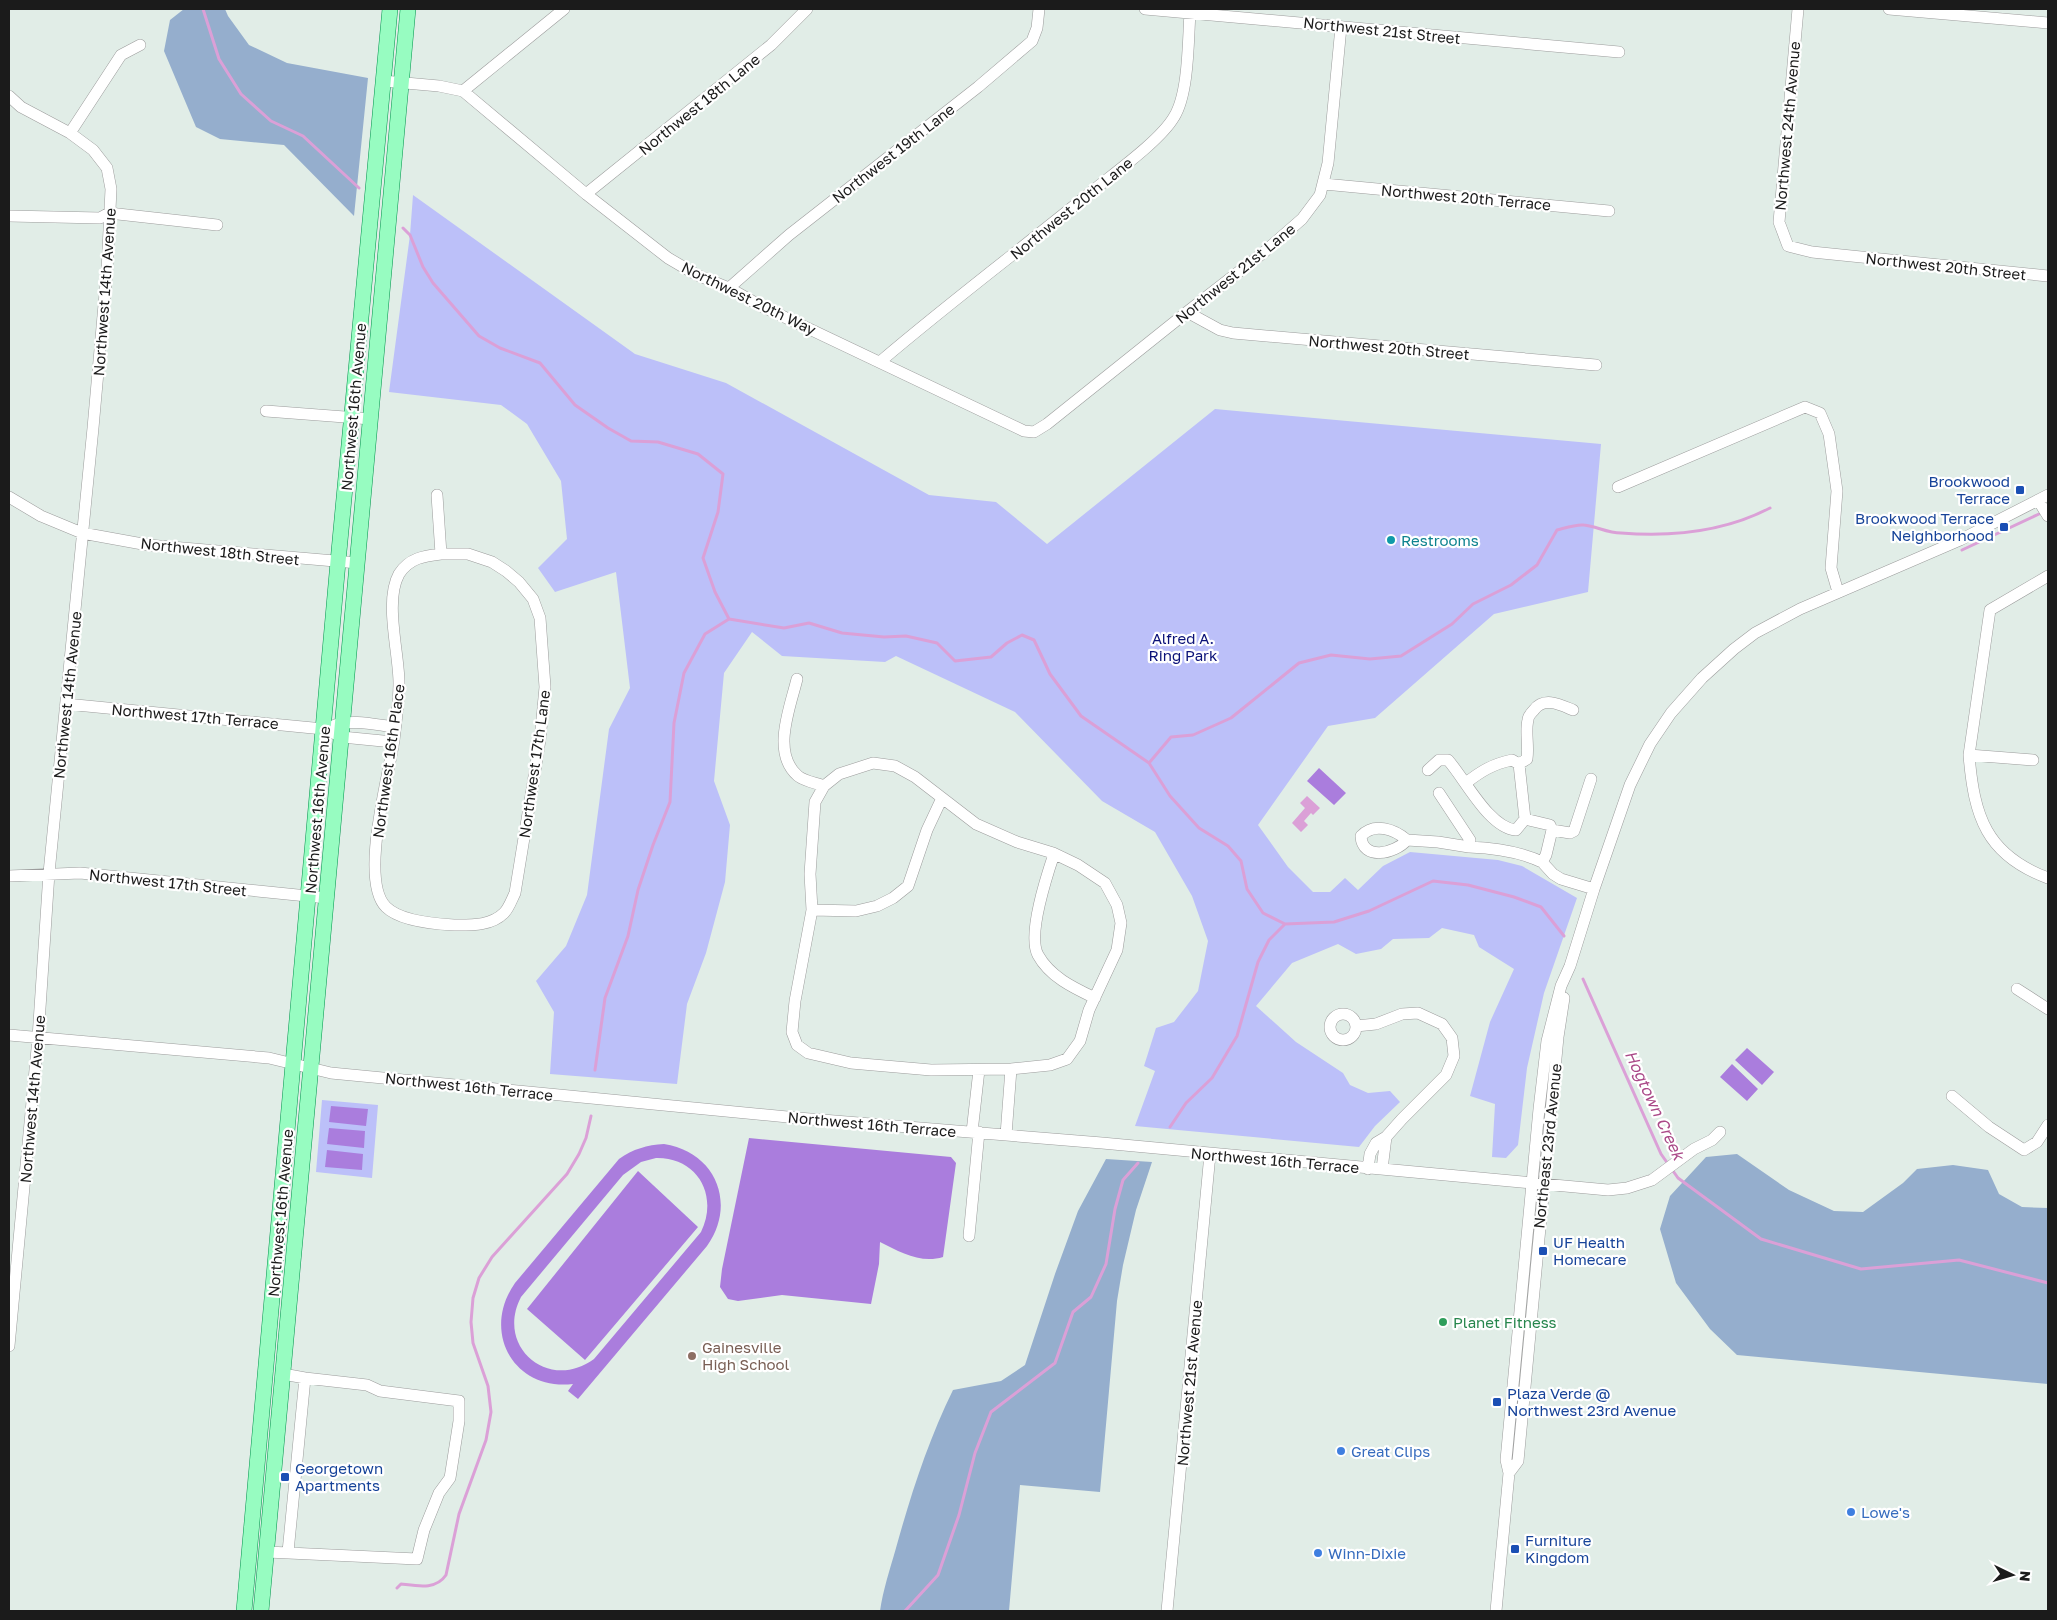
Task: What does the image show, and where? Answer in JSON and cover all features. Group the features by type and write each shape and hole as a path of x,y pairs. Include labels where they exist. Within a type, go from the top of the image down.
{"main road":[{"name":"Northwest 16th Avenue","path":"244,1611 338,562 390,9"},
{"name":"Northwest 16th Avenue","path":"261,1611 408,9"},
{"path":"368,247 387,249"},
{"path":"276,1258 293,1262"},
{"path":"266,1370 283,1374"}],"street":[{"path":"463,91 564,9"},
{"name":"Northwest 18th Lane","path":"586,194 771,45 807,9"},
{"name":"Northwest 19th Lane","path":"729,288 789,235 978,87 1032,41 1037,28 1039,9"},
{"name":"Northwest 21st Street","path":"1145,9 1619,52"},
{"name":"Northwest 24th Avenue","path":"1798,9 1779,222 1788,246 1812,252 1844,255"},
{"path":"1889,9 2048,22"},
{"name":"Northwest 20th Lane","path":"881,361 1117,171 1174,117 1182,98 1190,12"},
{"name":"Northwest 21st Lane","path":"1034,432 1264,253 1302,219 1320,195 1324,184 1328,163 1341,27"},
{"path":"70,133 121,55 140,45"},
{"name":"Northwest 20th Way","path":"383,81 439,86 463,91 586,194 668,258 697,275 729,288 760,306 881,361 1024,431 1034,432"},
{"name":"Northwest 14th Avenue","path":"9,96 21,108 70,133 93,150 107,168 111,189 105,290 50,873 38,1038 9,1339"},
{"name":"Northwest 20th Terrace","path":"1324,184 1609,211"},
{"path":"9,216 100,218 109,213 217,225"},
{"name":"Northwest 20th Street","path":"1844,255 2048,276"},
{"name":"Northwest 20th Street","path":"1187,312 1220,330 1233,333 1596,365"},
{"path":"1618,487 1805,407 1820,413 1829,434 1837,491 1831,568 1838,592"},
{"path":"266,411 371,419"},
{"path":"437,495 442,554"},
{"name":"Northwest 18th Street","path":"9,497 41,516 82,533 148,545 358,563"},
{"path":"2043,497 2048,516"},
{"name":"Northeast 23rd Avenue","path":"1496,1611 1509,1473 1506,1460 1547,1041 1561,986 1570,966 1630,784 1650,744 1671,713 1702,678 1734,648 1755,633 1800,609 1960,540 2043,497"},
{"name":"Northwest 16th Place","path":"412,921 386,907 378,892 374,867 386,782 394,742 399,684 397,642 392,614 394,589 399,575 409,562 425,556 442,554"},
{"name":"Northwest 17th Lane","path":"412,921 477,926 504,913 515,893 540,740 545,687 544,651 540,618 533,599 518,582 492,562 468,554 442,554"},
{"path":"2048,576 1990,610 1969,755 1972,790 1980,818 1998,846 2021,866 2048,878"},
{"path":"796,679 783,746 787,764 799,778 824,786"},
{"path":"1520,764 1527,759 1529,747 1528,719 1536,707 1543,703 1553,702 1573,710"},
{"name":"Northwest 17th Terrace","path":"66,704 342,730"},
{"path":"342,730 395,727"},
{"path":"342,730 394,742"},
{"path":"1969,755 2033,760"},
{"path":"1428,770 1439,760 1448,760 1489,814 1505,828 1516,830 1525,819 1520,764"},
{"path":"1466,783 1483,769 1497,763 1512,760 1520,764"},
{"path":"873,763 896,766 915,777 942,798 976,824 1078,865 1105,884 1117,905 1121,923 1117,950 1089,1010 1080,1041 1067,1059 1050,1065 1012,1069 931,1070 851,1064 808,1053 797,1045 792,1032 794,1009 812,910 810,874 815,802 824,786 839,774 873,763"},
{"path":"1552,830 1570,833 1574,831 1591,779"},
{"path":"1439,793 1470,840 1469,847"},
{"path":"812,910 856,911 877,906 893,898 908,886 927,830 942,798"},
{"path":"1525,819 1550,825 1552,830 1546,855 1542,862"},
{"path":"1499,849 1505,828"},
{"path":"1407,840 1499,849 1542,862 1553,874 1561,879 1594,889"},
{"path":"1054,854 1038,911 1035,932 1037,953 1049,970 1072,987 1095,998"},
{"name":"Northwest 17th Street","path":"9,876 80,873 327,898"},
{"name":"Northeast 23rd Avenue","path":"1509,1473 1518,1461 1558,1037 1570,966"},
{"path":"2017,989 2048,1009"},
{"path":"1356,1026 1376,1024 1402,1014 1418,1013 1442,1024 1452,1038 1454,1056 1446,1075 1386,1137 1373,1147 1368,1169"},
{"name":"Northwest 16th Terrace","path":"9,1035 269,1058 331,1073 627,1102 1608,1190 1627,1188 1652,1180 1694,1149 1712,1140 1720,1132"},
{"path":"1006,1135 1012,1069"},
{"path":"969,1236 979,1070"},
{"path":"1952,1096 1989,1127 2024,1150 2037,1142 2048,1125"},
{"path":"1382,1170 1386,1137"},
{"name":"Northwest 21st Avenue","path":"1168,1611 1210,1154"},
{"path":"266,1552 417,1559 424,1530 439,1494 450,1478 459,1421 459,1401 380,1391 367,1385 283,1374"},
{"path":"288,1552 304,1378"}],"shaded area":[{"path":"184,9 225,9 249,45 287,63 368,78 354,216 284,145 220,139 196,127 164,51 170,20"},
{"path":"1319,768 1346,793 1334,805 1307,781"},
{"path":"1307,796 1320,808 1313,815 1311,813 1304,821 1308,825 1301,832 1292,823 1305,808 1300,803"},
{"path":"1747,1048 1774,1072 1762,1085 1735,1060"},
{"path":"1732,1064 1758,1089 1747,1101 1720,1077"},
{"path":"331,1106 368,1109 366,1126 329,1122"},
{"path":"329,1128 365,1131 364,1148 327,1144"},
{"path":"749,1138 951,1157 956,1163 943,1257 935,1259 919,1258 880,1242 879,1264 871,1304 782,1295 738,1301 728,1299 720,1287 722,1269"},
{"path":"664,1144 682,1149 697,1157 716,1182 720,1197 720,1213 716,1230 707,1246 578,1399 568,1391 573,1384 552,1384 534,1378 519,1368 509,1354 503,1338 501,1320 505,1301 515,1283 619,1159 635,1150","holes":["656,1158 670,1159 683,1164 693,1171 701,1181 707,1205 706,1218 701,1232 594,1359 577,1368 560,1370 544,1367 531,1359 521,1347 515,1332 515,1315 521,1297 623,1175 641,1162"]},
{"path":"327,1150 363,1154 362,1170 325,1167"},
{"path":"1737,1154 1789,1190 1834,1211 1863,1212 1903,1183 1917,1169 1953,1165 1988,1170 1999,1194 2022,1207 2048,1208 2048,1384 1737,1355 1710,1329 1676,1283 1660,1229 1670,1196 1706,1157"},
{"path":"1106,1159 1152,1162 1136,1210 1117,1301 1100,1492 1020,1485 1009,1611 880,1611 887,1580 914,1488 928,1448 953,1390 1001,1381 1025,1365 1078,1211"},
{"path":"638,1171 698,1227 585,1360 527,1309"}],"green space":[{"name":"Alfred A. Ring Park","path":"413,195 635,354 726,383 929,495 996,502 1047,544 1215,409 1601,444 1588,592 1494,614 1375,718 1328,726 1258,825 1288,867 1313,892 1330,892 1345,878 1358,890 1383,866 1410,852 1498,860 1522,866 1577,898 1544,993 1527,1068 1518,1145 1506,1158 1492,1157 1495,1104 1470,1096 1490,1022 1514,969 1479,947 1474,935 1442,928 1429,938 1393,939 1381,949 1356,954 1338,944 1292,963 1256,1006 1296,1042 1343,1073 1350,1085 1368,1093 1390,1091 1400,1102 1375,1126 1359,1147 1135,1126 1155,1071 1144,1066 1156,1028 1174,1022 1198,991 1208,941 1192,896 1155,832 1102,801 1015,712 896,656 885,662 782,656 752,632 724,673 714,781 730,825 725,882 706,953 687,1004 677,1084 550,1074 554,1012 536,981 566,946 587,895 609,729 630,688 616,572 555,592 538,568 567,539 561,481 527,424 501,405 389,392 410,235"},
{"path":"322,1100 378,1105 372,1178 316,1172"}],"waterway":[{"path":"203,9 219,59 241,94 271,121 303,136 359,188"},
{"path":"403,228 410,235 423,267 433,283 479,336 500,348 540,363 575,405 608,428 631,441 658,442 698,454 723,474 718,512 703,558 715,592 729,619 784,628 809,623 842,633 884,637 906,636 937,643 955,661 991,657 1007,643 1022,635 1034,640 1050,674 1081,716 1149,763 1170,796 1199,828 1228,846 1241,861 1247,889 1263,913 1285,924"},
{"path":"1149,763 1171,737 1193,735 1231,718 1299,663 1331,655 1370,659 1401,656 1452,624 1473,604 1511,585 1537,565 1557,530 1581,525 1616,533 1678,533 1716,528 1734,523 1770,508"},
{"path":"1962,550 2039,514"},
{"path":"595,1070 605,998 628,936 638,890 670,802 674,723 684,673 705,634 729,619"},
{"name":"Hogtown Creek","path":"1285,924 1334,922 1369,911 1433,881 1468,885 1514,897 1541,907 1564,936"},
{"path":"1170,1127 1186,1103 1212,1078 1237,1036 1258,962 1269,940 1285,924"},
{"name":"Hogtown Creek","path":"1583,979 1661,1154 1678,1178 1761,1239 1861,1269 1959,1260 2048,1283"},
{"path":"397,1588 401,1584 432,1585 442,1580 446,1575 459,1514 486,1440 491,1412 488,1386 473,1343 471,1322 473,1298 479,1278 492,1257 567,1174 586,1138 591,1116"},
{"path":"905,1611 938,1575 959,1515 975,1453 991,1412 1055,1363 1073,1312 1091,1297 1106,1264 1115,1209 1123,1180 1138,1163"}],"place":[{"name":"Brookwood Terrace","path":"2020,490"},
{"name":"Brookwood Terrace Neighborhood","path":"2004,527"},
{"name":"Restrooms","path":"1391,540"},
{"name":"UF Health Homecare","path":"1543,1251"},
{"name":"Planet Fitness","path":"1443,1322"},
{"name":"Gainesville High School","path":"692,1356"},
{"name":"Plaza Verde @ Northwest 23rd Avenue","path":"1497,1402"},
{"name":"Great Clips","path":"1341,1451"},
{"name":"Georgetown Apartments","path":"285,1477"},
{"name":"Lowe's","path":"1851,1512"},
{"name":"Furniture Kingdom","path":"1515,1549"},
{"name":"Winn-Dixie","path":"1318,1553"}]}
